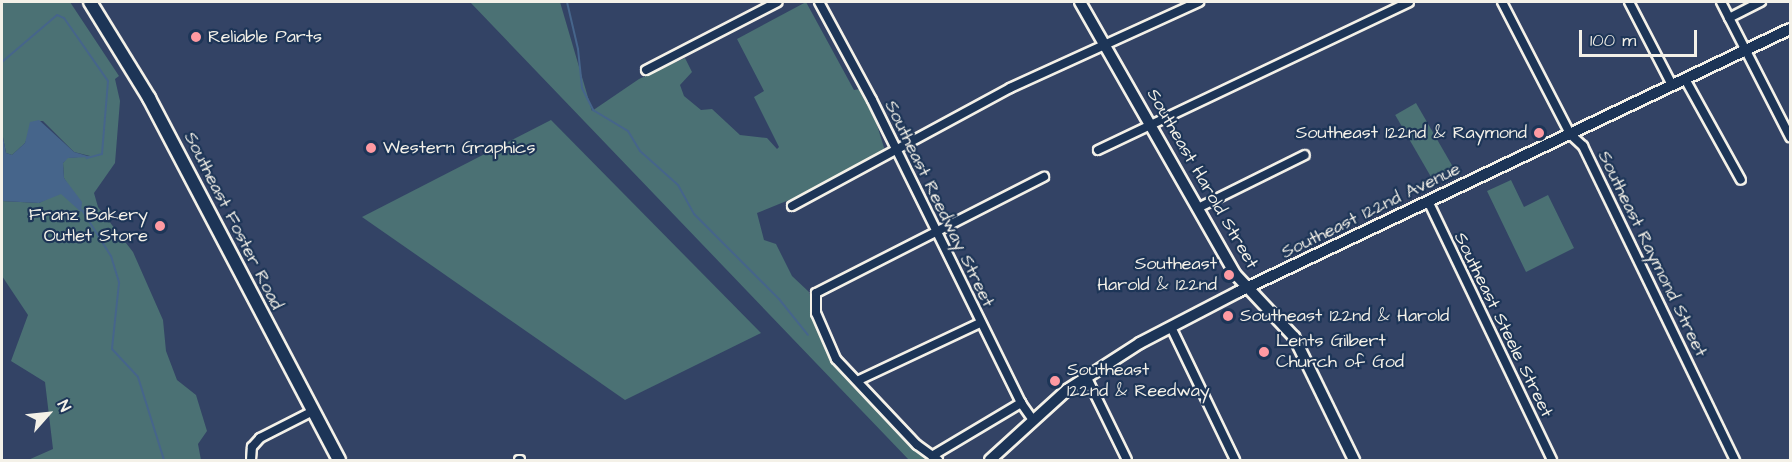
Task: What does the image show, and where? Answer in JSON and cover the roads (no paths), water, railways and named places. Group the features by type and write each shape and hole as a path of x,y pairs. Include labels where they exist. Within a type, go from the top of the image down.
{"main road":[{"name":"Southeast Foster Road","path":"90,2 149,98 339,460"},
{"name":"Southeast Harold Street","path":"1080,2 1236,275 1294,337 1354,460"},
{"name":"Southeast 122nd Avenue","path":"990,460 1032,419 1086,376 1171,327 1428,201 1791,29"}],"street":[{"path":"646,70 778,2"},
{"name":"Southeast Reedway Street","path":"819,2 872,100 895,154 935,235 1021,403 1032,419"},
{"path":"792,206 895,154 904,144 1010,88 1199,2"},
{"path":"1098,150 1409,2"},
{"name":"Southeast Raymond Street","path":"1502,2 1570,134 1583,146 1735,460"},
{"path":"1629,2 1672,85"},
{"path":"1721,2 1791,137"},
{"path":"1729,18 1761,2"},
{"path":"1685,79 1741,180"},
{"path":"1198,208 1305,156"},
{"path":"1021,403 935,458 917,445 859,380 836,359 816,313 816,293 935,235 1044,177"},
{"name":"Southeast Steele Street","path":"1428,201 1552,460"},
{"path":"859,380 980,322"},
{"path":"1171,327 1235,460"},
{"path":"1086,376 1127,460"},
{"path":"251,460 252,447 260,438 313,411"}],"water":[{"path":"39,120 74,152 91,157 68,158 63,163 64,178 82,202 81,212 61,194 39,203 2,201 2,132 6,153 12,155 25,143 30,122"}],"waterway":[{"path":"567,2 578,49 582,88 593,110 628,131 640,151 678,185 694,214 779,299 808,335"},
{"path":"2,62 57,15 64,18 108,81 102,154 87,158"},
{"path":"82,210 111,256 119,283 112,349 138,377 164,460"}],"place":[{"name":"Reliable Parts","path":"196,37"},
{"name":"Southeast 122nd & Raymond","path":"1539,133"},
{"name":"Western Graphics","path":"371,148"},
{"name":"Franz Bakery Outlet Store","path":"160,226"},
{"name":"Southeast Harold & 122nd","path":"1229,275"},
{"name":"Southeast 122nd & Harold","path":"1228,316"},
{"name":"Lents Gilbert Church of God","path":"1264,352"},
{"name":"Southeast 122nd & Reedway","path":"1055,381"}]}
